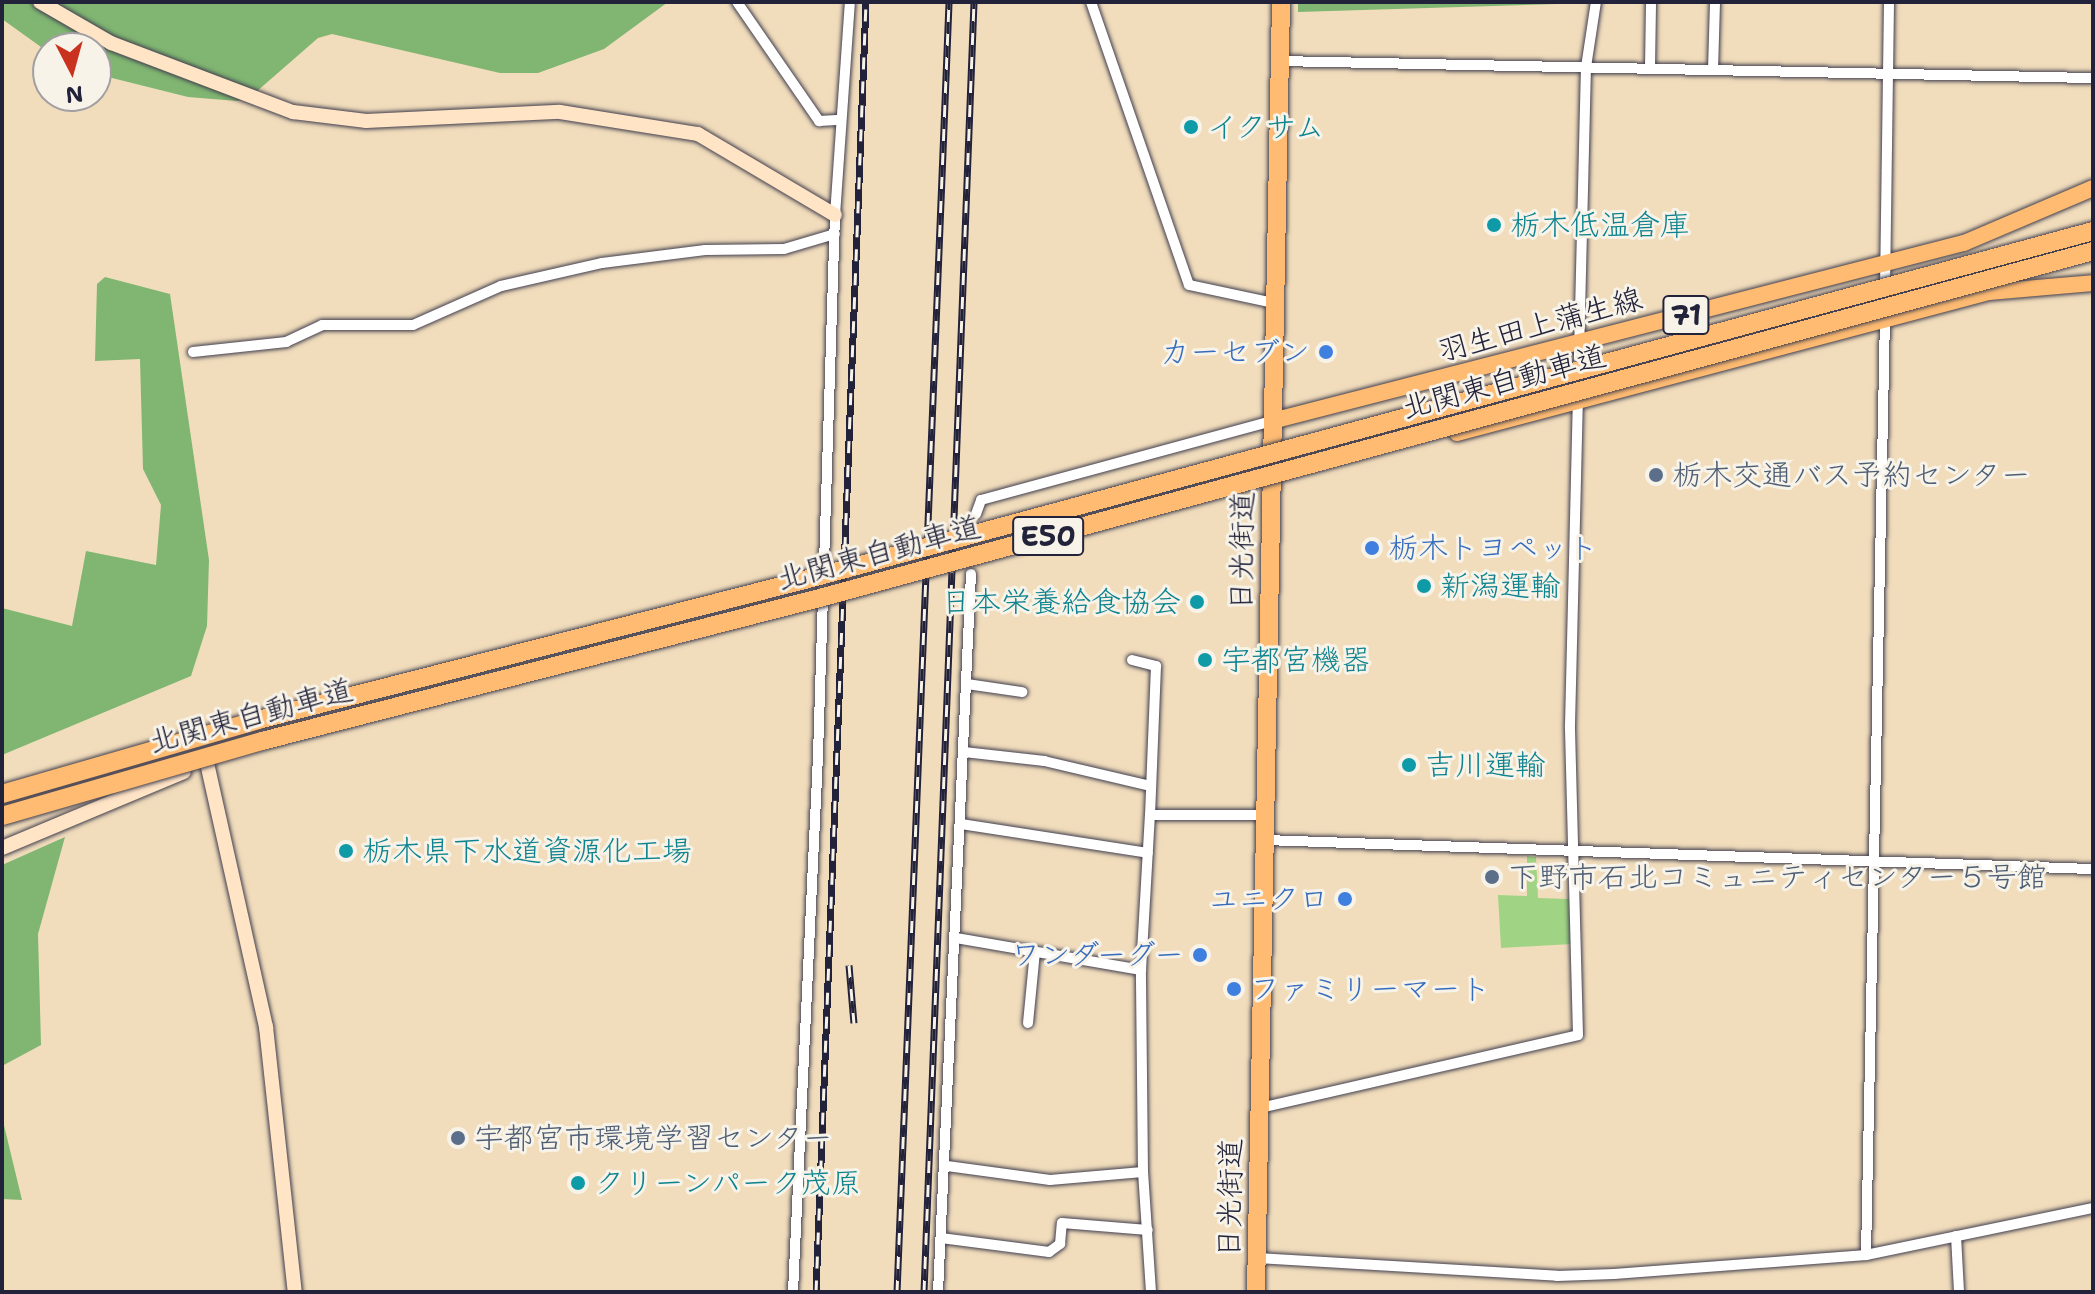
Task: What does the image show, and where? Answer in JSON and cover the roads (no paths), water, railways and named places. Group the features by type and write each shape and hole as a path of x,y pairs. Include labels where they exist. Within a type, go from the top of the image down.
{"highway":[{"name":"日光街道","path":"1256,1292 1281,2"},
{"name":"北関東自動車道","path":"2,794 243,724 816,577 2093,231"},
{"name":"北関東自動車道","path":"2,816 262,741 816,599 2093,251"}],"main road":[{"name":"羽生田上蒲生線","path":"1272,421 1884,265 1991,234 2093,188"},
{"name":"71","path":"1271,477 1577,404 1989,292 2093,283"}],"street":[{"path":"40,2 111,43 293,112 366,121 560,112 698,134 835,215"},
{"path":"737,2 819,121 841,120"},
{"path":"793,1292 835,215 850,2"},
{"path":"1091,2 1189,285 1274,303"},
{"path":"1260,1108 1578,1035 1572,850 1578,343 1586,67 1596,2"},
{"path":"1650,68 1651,2"},
{"path":"1713,70 1715,2"},
{"path":"1866,1255 1889,2"},
{"path":"1279,61 2093,78"},
{"path":"193,352 286,342 322,325 413,325 501,286 602,263 705,250 784,249 835,234"},
{"path":"976,514 981,500 1272,421"},
{"path":"938,1292 947,1166 971,574"},
{"path":"2,848 109,799 207,763 822,602"},
{"path":"1132,660 1156,666 1141,970 1143,1172 1151,1292"},
{"path":"967,684 1022,692"},
{"path":"964,752 1044,761 1151,786"},
{"path":"207,763 266,1027 295,1292"},
{"path":"1150,815 1266,815"},
{"path":"961,824 1148,853"},
{"path":"1265,840 2093,869"},
{"path":"956,938 1141,970"},
{"path":"1028,1023 1035,952"},
{"path":"947,1166 1050,1180 1143,1172"},
{"path":"1257,1258 1557,1276 1866,1255 2093,1208"},
{"path":"941,1238 1049,1252 1060,1244 1062,1223 1148,1230"},
{"path":"1956,1236 1959,1292"}],"railway":[{"path":"816,1292 866,2"},
{"path":"897,1292 949,2"},
{"path":"924,1292 974,2"},
{"path":"849,965 854,1023"}],"place":[{"name":"イクサム","path":"1191,127"},
{"name":"栃木低温倉庫","path":"1494,225"},
{"name":"カーセブン","path":"1326,352"},
{"name":"栃木交通バス予約センター","path":"1656,475"},
{"name":"栃木トヨペット","path":"1372,548"},
{"name":"新潟運輸","path":"1424,586"},
{"name":"日本栄養給食協会","path":"1197,602"},
{"name":"宇都宮機器","path":"1205,660"},
{"name":"吉川運輸","path":"1409,765"},
{"name":"栃木県下水道資源化工場","path":"346,851"},
{"name":"下野市石北コミュニティセンター５号館","path":"1492,877"},
{"name":"ユニクロ","path":"1345,899"},
{"name":"ワンダーグー","path":"1200,955"},
{"name":"ファミリーマート","path":"1234,989"},
{"name":"宇都宮市環境学習センター","path":"458,1138"},
{"name":"クリーンパーク茂原","path":"578,1183"}]}
